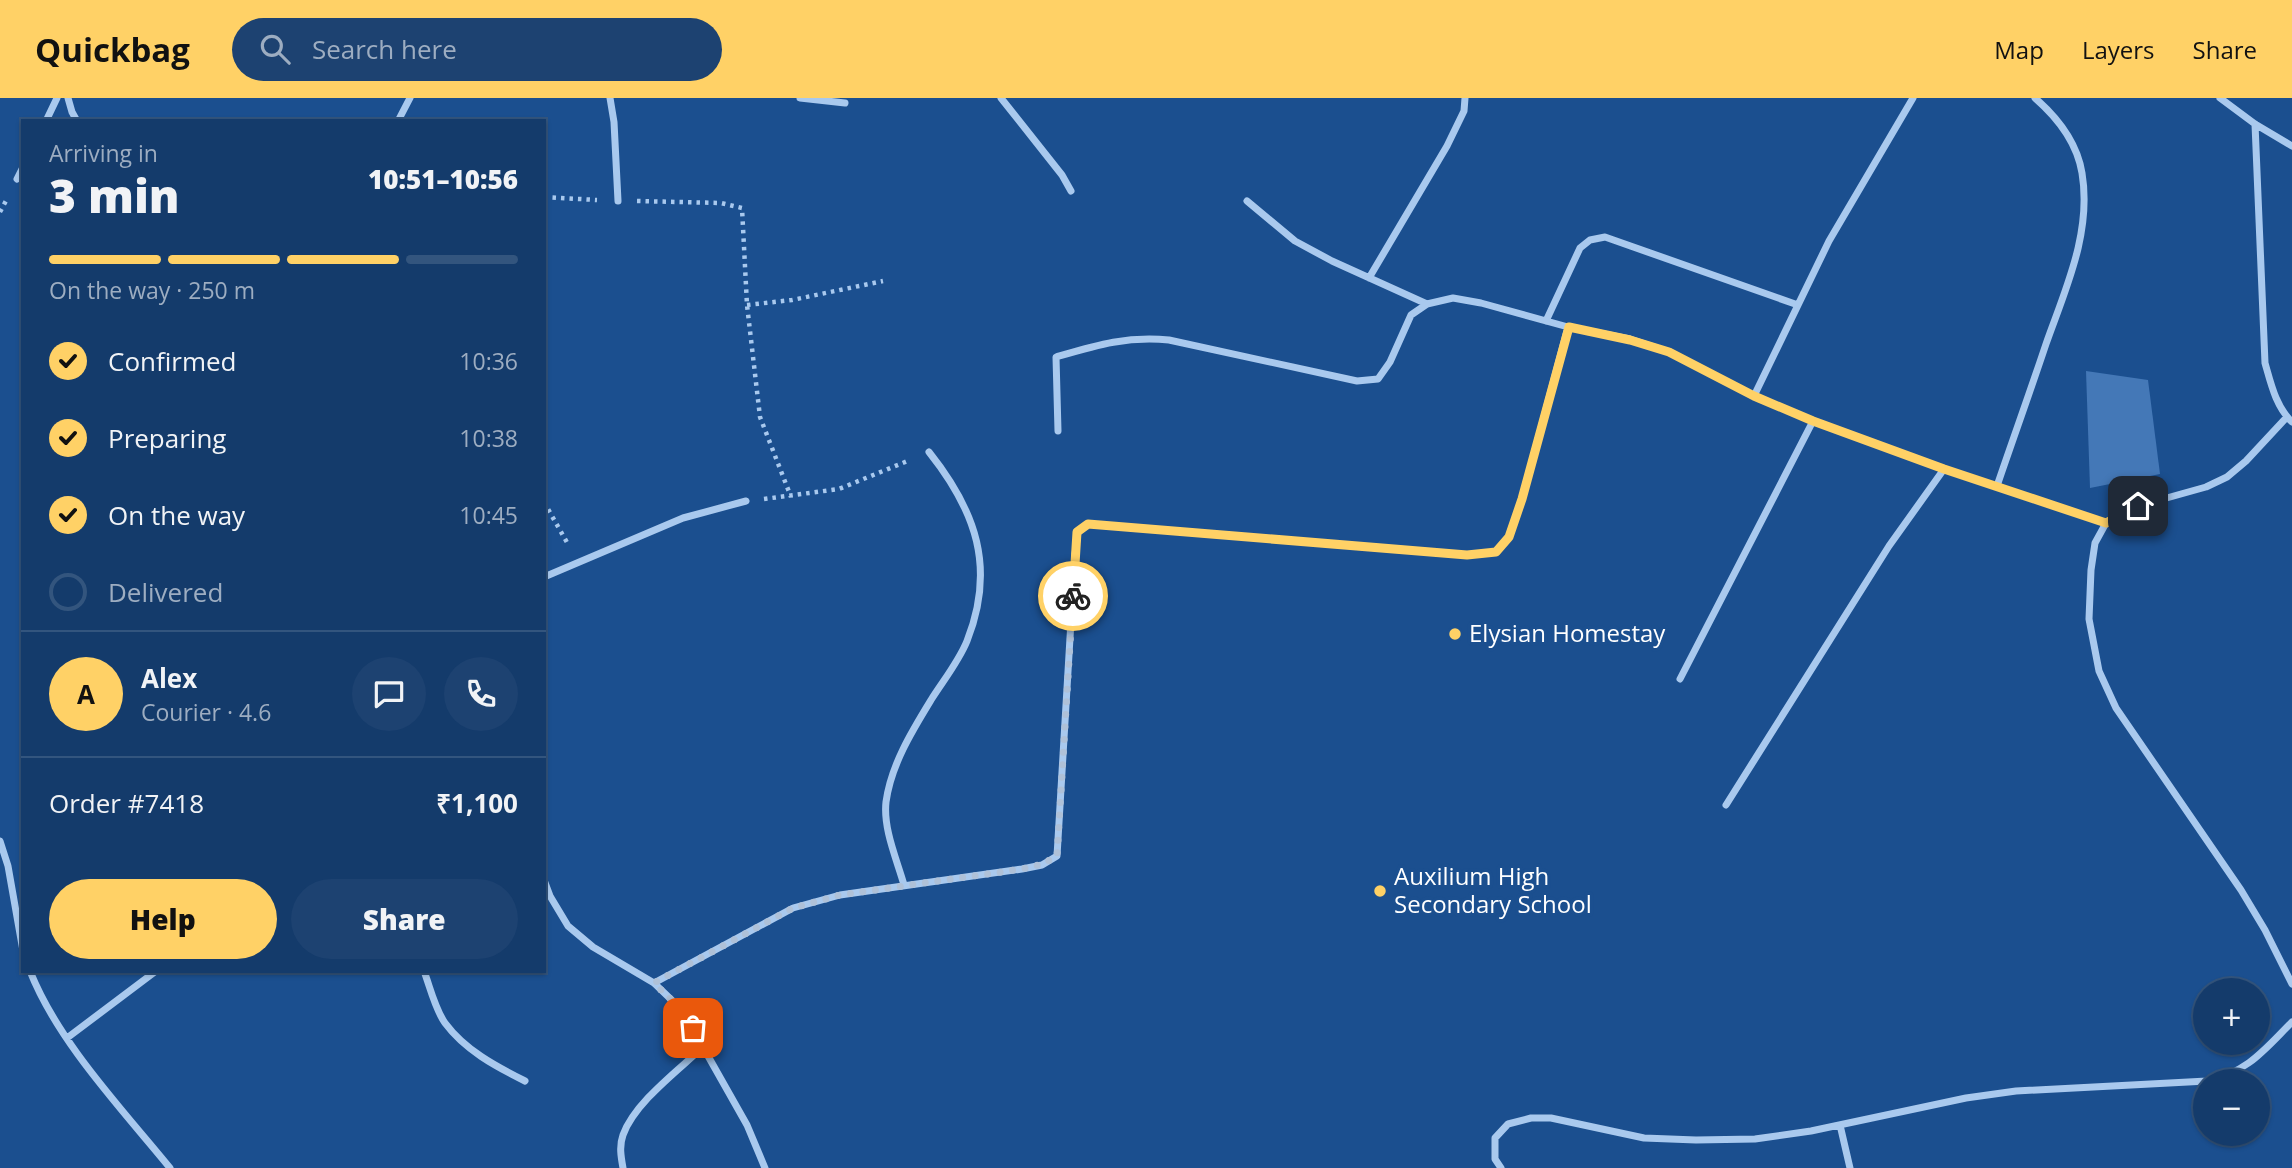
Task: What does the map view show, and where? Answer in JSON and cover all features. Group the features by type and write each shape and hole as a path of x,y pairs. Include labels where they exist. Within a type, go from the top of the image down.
{"street":[{"path":"47,119 57,98"},
{"path":"68,98 76,119"},
{"path":"399,119 410,98"},
{"path":"610,98 614,122 618,201"},
{"path":"800,98 845,103"},
{"path":"1001,98 1072,191"},
{"path":"1369,278 1447,146 1464,111 1465,98"},
{"path":"1754,396 1835,229 1913,98"},
{"path":"1997,486 2078,252 2084,210 2082,173 2074,144 2054,115 2035,98"},
{"path":"2220,98 2255,124 2292,146"},
{"path":"2255,124 2265,363 2273,392 2289,419 2227,477 2206,487 2138,506 2106,523 2095,543 2089,619 2099,671 2116,708 2241,890 2292,984"},
{"path":"17,179 21,171"},
{"path":"1247,201 1295,241 1332,261 1427,304"},
{"path":"1546,321 1580,248 1590,240 1605,237 1798,305"},
{"path":"1058,431 1056,357 1116,340 1145,337 1357,381 1377,379 1390,362 1411,315 1427,304 1453,298 1630,340 1669,352 1754,396 1813,421 1944,469 2106,523"},
{"path":"654,983 793,908 840,895 1022,869 1042,864 1057,856 1077,532 1088,524 1467,555 1496,552 1509,537 1522,499 1569,327"},
{"path":"1680,679 1813,421"},
{"path":"904,886 889,832 886,804 892,777 911,733 967,642 981,583 980,552 973,525 945,472 929,452"},
{"path":"1726,805 1889,546 1944,469"},
{"path":"546,576 683,518 746,501"},
{"path":"0,841 8,866 21,940"},
{"path":"547,898 568,926 593,947 654,983 682,1010 747,1125 765,1168"},
{"path":"31,973 36,987 67,1038 170,1168"},
{"path":"67,1038 153,973"},
{"path":"425,973 443,1021 460,1041 487,1061 525,1081"},
{"path":"1501,1168 1495,1159 1495,1138 1508,1124 1531,1118 1551,1118 1644,1138 1755,1139 1840,1125 1966,1098 2016,1091 2217,1079 2245,1067 2292,1022"},
{"path":"623,1168 620,1155 623,1135 640,1108 704,1046"},
{"path":"1840,1125 1850,1168"}],"path":[{"path":"546,197 721,203 742,208 747,304 760,417 791,497"},
{"path":"747,304 803,298 883,281"},
{"path":"746,501 839,489 929,452"},
{"path":"546,506 578,562"}],"building":[{"path":"2086,371 2148,380 2160,474 2090,488"}],"way so far":[{"path":"693,1028 682,1010 654,983 793,908 840,895 1022,869 1042,864 1057,856 1073,596"}],"place":[{"name":"Elysian Homestay","path":"1455,634"},
{"name":"Auxilium High Secondary School","path":"1380,891"}],"route":[{"path":"1073,596 1077,532 1088,524 1467,555 1496,552 1509,537 1522,499 1569,327 1630,340 1669,352 1754,396 1813,421 1944,469 2106,523 2138,506"}]}
